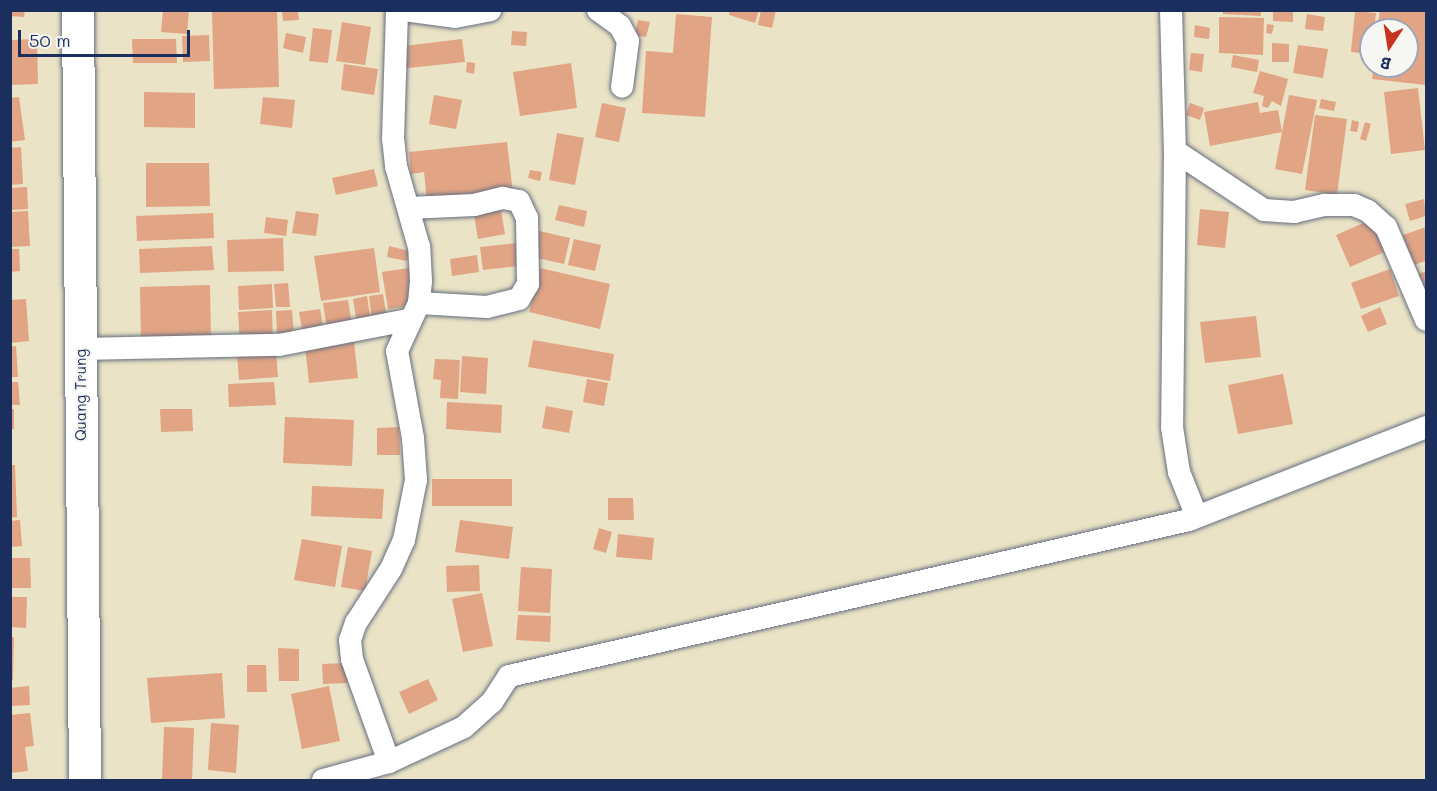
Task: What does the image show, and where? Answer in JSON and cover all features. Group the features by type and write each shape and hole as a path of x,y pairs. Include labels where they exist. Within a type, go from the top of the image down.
{"main road":[{"name":"Quang Trung","path":"78,10 84,780"}],"street":[{"path":"389,762 352,659 350,640 356,623 391,569 412,510 414,450 398,351 413,311 419,247 396,166 393,139 397,10"},
{"path":"404,10 455,17 490,10"},
{"path":"598,10 620,26 628,41 622,87"},
{"path":"1171,10 1175,151 1172,427 1179,472 1197,517"},
{"path":"1175,151 1264,210 1294,212 1325,205 1354,205 1368,211 1386,227 1426,320"},
{"path":"81,349 279,345 413,311 488,308 519,299 528,284 527,218 524,205 512,199 409,208"},
{"path":"323,780 389,762 464,727 492,702 509,676 1197,517 1426,427"}],"building":[{"path":"10,10 25,10 24,17 10,16"},
{"path":"163,10 189,10 187,34 161,32"},
{"path":"212,10 277,10 279,87 214,89"},
{"path":"282,10 298,10 299,20 283,21"},
{"path":"730,10 759,10 755,23 729,15"},
{"path":"761,10 776,10 772,28 758,25"},
{"path":"1223,10 1261,10 1261,16 1223,14"},
{"path":"1273,10 1293,10 1293,22 1273,21"},
{"path":"1380,10 1426,10 1426,85 1372,79 1419,78 1419,18 1379,18"},
{"path":"1355,11 1376,13 1375,18 1359,18 1359,53 1351,52"},
{"path":"676,14 712,17 705,117 642,113 646,51 673,53"},
{"path":"1307,14 1325,17 1323,31 1305,29"},
{"path":"1219,17 1264,18 1263,55 1219,53"},
{"path":"638,20 650,22 646,37 635,35"},
{"path":"342,22 371,27 365,65 336,61"},
{"path":"1267,24 1274,25 1272,34 1266,33"},
{"path":"1195,25 1210,28 1209,39 1194,37"},
{"path":"313,28 332,30 328,63 309,61"},
{"path":"512,31 527,32 526,46 511,45"},
{"path":"286,33 306,37 303,53 283,48"},
{"path":"209,35 210,61 183,62 182,36"},
{"path":"37,39 38,84 10,85 10,40"},
{"path":"132,39 176,39 177,63 133,63"},
{"path":"462,39 465,62 399,69 396,47"},
{"path":"1272,43 1289,44 1289,62 1272,62"},
{"path":"1298,45 1328,49 1323,78 1293,73"},
{"path":"1191,53 1204,54 1202,72 1189,70"},
{"path":"1233,55 1259,60 1257,72 1231,67"},
{"path":"467,62 475,63 474,74 466,72"},
{"path":"571,63 577,108 520,116 513,72"},
{"path":"344,64 378,69 374,95 341,90"},
{"path":"1260,71 1288,79 1281,106 1272,101 1268,108 1262,106 1264,96 1253,93"},
{"path":"1418,88 1425,150 1391,154 1384,92"},
{"path":"144,92 195,93 195,128 144,127"},
{"path":"434,95 462,100 456,129 429,124"},
{"path":"1289,95 1317,100 1302,174 1275,169"},
{"path":"19,97 25,140 10,142 10,98"},
{"path":"263,97 295,100 292,128 260,124"},
{"path":"1321,99 1336,102 1334,111 1319,108"},
{"path":"1258,102 1260,113 1278,110 1282,132 1210,146 1204,112"},
{"path":"602,103 626,108 619,142 595,137"},
{"path":"1190,103 1204,108 1200,120 1186,115"},
{"path":"1315,115 1347,119 1337,195 1305,190"},
{"path":"1352,120 1359,122 1357,132 1350,131"},
{"path":"1365,122 1371,124 1366,141 1360,139"},
{"path":"557,133 584,138 575,185 549,180"},
{"path":"507,142 513,193 427,202 424,172 411,174 409,152"},
{"path":"21,147 23,184 10,185 10,148"},
{"path":"146,163 209,163 210,206 146,207"},
{"path":"374,169 378,186 336,195 332,178"},
{"path":"530,170 542,172 540,181 528,178"},
{"path":"27,187 28,209 10,210 10,188"},
{"path":"1424,199 1426,216 1410,221 1405,204"},
{"path":"559,205 587,211 584,227 555,220"},
{"path":"1200,209 1229,212 1225,248 1197,245"},
{"path":"501,210 505,234 478,239 474,214"},
{"path":"28,211 30,246 10,247 10,212"},
{"path":"296,211 319,214 316,236 292,233"},
{"path":"213,213 214,238 137,241 136,216"},
{"path":"266,217 288,220 286,236 264,233"},
{"path":"1375,218 1389,250 1350,267 1336,235"},
{"path":"1426,227 1426,261 1413,265 1403,235"},
{"path":"539,231 570,238 564,264 533,257"},
{"path":"283,238 284,271 228,272 227,240"},
{"path":"574,239 601,245 595,271 568,265"},
{"path":"516,243 519,266 483,270 480,247"},
{"path":"212,246 214,270 140,273 139,249"},
{"path":"389,246 409,251 407,261 387,257"},
{"path":"374,248 380,292 321,301 314,256"},
{"path":"10,249 19,249 20,271 10,272"},
{"path":"477,255 479,272 452,276 450,259"},
{"path":"409,268 415,305 388,309 382,272"},
{"path":"540,268 610,284 600,329 529,312"},
{"path":"1390,269 1399,296 1361,309 1351,283"},
{"path":"1426,271 1426,307 1413,276"},
{"path":"288,283 290,307 276,307 274,284"},
{"path":"272,284 273,308 239,310 238,286"},
{"path":"210,285 211,339 141,341 140,287"},
{"path":"383,294 387,319 372,321 369,296"},
{"path":"367,296 371,322 357,324 353,299"},
{"path":"26,299 29,341 10,343 10,300"},
{"path":"348,300 352,326 327,329 323,303"},
{"path":"1380,307 1387,324 1368,332 1361,316"},
{"path":"320,309 324,331 303,334 299,312"},
{"path":"272,310 273,341 240,343 238,312"},
{"path":"292,310 294,334 277,335 276,311"},
{"path":"1256,316 1261,357 1205,363 1200,322"},
{"path":"533,340 614,354 610,381 528,367"},
{"path":"354,342 358,378 309,383 305,347"},
{"path":"16,346 18,377 10,377 10,347"},
{"path":"276,352 278,377 239,380 237,355"},
{"path":"462,356 488,358 486,394 460,392"},
{"path":"435,359 460,360 458,399 440,398 441,380 433,379"},
{"path":"1283,374 1293,424 1238,434 1228,385"},
{"path":"587,379 608,383 604,406 583,402"},
{"path":"10,382 18,382 20,405 10,405"},
{"path":"274,382 276,405 229,407 228,384"},
{"path":"447,402 502,405 501,433 446,429"},
{"path":"546,406 573,411 569,433 542,428"},
{"path":"10,409 14,409 14,429 10,429"},
{"path":"160,409 192,409 193,431 161,432"},
{"path":"285,417 354,420 352,466 283,463"},
{"path":"399,427 400,455 377,455 377,428"},
{"path":"10,465 15,465 17,517 10,518"},
{"path":"432,479 512,479 512,506 432,506"},
{"path":"312,486 384,489 382,519 311,516"},
{"path":"608,498 633,498 634,520 608,520"},
{"path":"20,520 22,546 10,547 10,521"},
{"path":"460,520 513,527 509,559 455,552"},
{"path":"599,528 612,532 606,553 593,549"},
{"path":"618,534 654,538 652,560 616,557"},
{"path":"302,539 342,546 335,587 294,580"},
{"path":"348,547 372,551 365,591 341,587"},
{"path":"10,558 30,558 31,588 10,588"},
{"path":"479,565 480,591 447,592 446,566"},
{"path":"521,567 552,569 550,613 518,611"},
{"path":"482,593 493,646 463,652 452,599"},
{"path":"10,597 27,597 26,628 10,627"},
{"path":"518,615 551,616 550,642 516,640"},
{"path":"10,637 14,637 13,680 10,680"},
{"path":"278,648 299,649 299,681 279,681"},
{"path":"347,663 347,683 323,684 322,664"},
{"path":"247,665 266,665 267,692 247,692"},
{"path":"222,673 225,718 151,723 147,678"},
{"path":"428,679 438,700 409,714 399,692"},
{"path":"29,686 30,705 10,706 10,688"},
{"path":"329,686 340,741 302,749 291,694"},
{"path":"30,713 34,746 25,747 28,771 10,773 10,715"},
{"path":"211,723 239,725 236,773 208,770"},
{"path":"164,727 194,728 192,780 162,779"}]}
